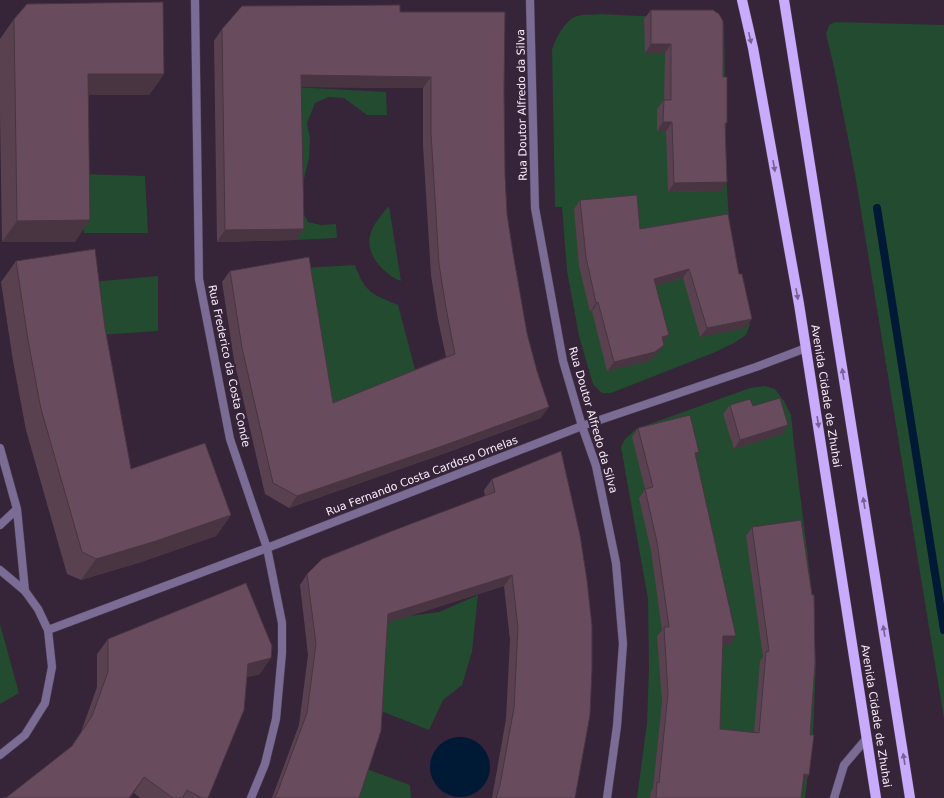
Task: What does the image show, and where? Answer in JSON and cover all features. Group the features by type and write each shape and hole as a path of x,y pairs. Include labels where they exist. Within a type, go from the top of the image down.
{"main road":[{"name":"Avenida Cidade de Zhuhai","path":"742,0 753,48 806,348 876,798"},
{"name":"Avenida Cidade de Zhuhai","path":"784,0 910,798"}],"street":[{"name":"Rua Frederico da Costa Conde","path":"195,0 199,279 230,439 268,548 282,623 282,653 276,719 265,764 251,798"},
{"name":"Rua Doutor Alfredo da Silva","path":"530,0 534,208 564,362 582,426 598,473 616,563 623,644 617,726 607,798"},
{"name":"Rua Fernando Costa Cardoso Ornelas","path":"48,630 268,548 582,426 756,367 806,348"},
{"path":"0,448 17,509 25,591"},
{"path":"0,525 17,509"},
{"path":"0,570 25,591 38,609 48,630 52,667 44,703 25,735 0,755"},
{"path":"834,798 844,765 867,738"}],"green space":[{"path":"600,14 640,16 709,15 724,25 724,146 729,218 738,279 750,325 746,335 734,343 713,353 611,393 602,393 593,384 579,336 567,271 562,207 555,207 552,50 565,25 573,18 582,15"},
{"path":"835,22 944,25 944,719 855,174 826,34 829,25"},
{"path":"294,87 386,92 387,115 367,115 344,98 329,97 315,103 307,123 310,139 309,158 303,183 301,209 308,222 321,225 336,224 337,238 296,240"},
{"path":"82,174 145,176 148,233 84,233"},
{"path":"389,206 401,281 381,268 373,257 370,249 369,241 373,227"},
{"path":"355,265 362,282 370,291 398,305 417,377 325,414 301,268"},
{"path":"158,276 158,331 98,335 91,282"},
{"path":"765,386 775,389 784,401 791,415 812,591 816,662 813,734 805,798 637,798 647,723 649,669 648,599 621,447 625,439 636,429 750,388"},
{"path":"478,595 472,652 462,685 443,700 429,730 381,711 375,627 409,616 439,612"},
{"path":"0,624 19,693 0,704"},
{"path":"364,768 410,785 411,798 354,798"}],"water":[{"path":"460,737 477,742 485,750 490,767 485,784 477,792 460,797 443,792 435,784 430,767 435,750 443,742"}],"building":[{"path":"163,2 164,74 88,74 90,220 17,221 14,19 27,4"},
{"path":"400,5 400,12 505,12 504,91 507,214 527,333 537,371 549,407 448,444 297,496 273,483 242,348 230,271 309,257 333,403 455,354 439,264 431,133 431,77 301,75 304,229 225,230 222,29 242,6"},
{"path":"651,10 713,10 719,14 723,21 723,77 727,77 727,123 725,123 727,182 674,183 672,122 663,122 664,100 671,100 671,44 651,44"},
{"path":"637,195 640,229 728,214 739,274 742,274 752,319 707,328 689,269 654,279 669,335 662,337 664,345 655,352 614,362 598,302 596,303 586,257 580,200"},
{"path":"95,249 105,328 131,469 205,443 231,515 156,541 96,559 82,552 41,409 28,340 16,261"},
{"path":"780,398 788,425 740,440 730,405 750,399 753,406"},
{"path":"690,415 699,452 695,453 736,636 723,636 720,729 759,733 766,652 769,651 752,527 801,520 812,595 814,595 815,664 810,735 814,735 809,775 804,774 801,798 656,798 657,782 659,783 668,693 664,627 669,627 657,542 645,489 653,487 638,428"},
{"path":"561,451 580,535 592,626 590,715 575,798 496,798 500,785 514,708 518,628 512,575 388,614 381,731 359,798 275,798 307,713 316,644 307,574 322,559 495,492 492,479"},
{"path":"246,583 272,646 271,658 248,664 244,710 208,798 202,798 187,790 182,798 173,798 144,777 129,798 3,798 7,797 72,746 92,716 108,672 108,639"}],"waterway":[{"path":"877,208 944,630"}]}
